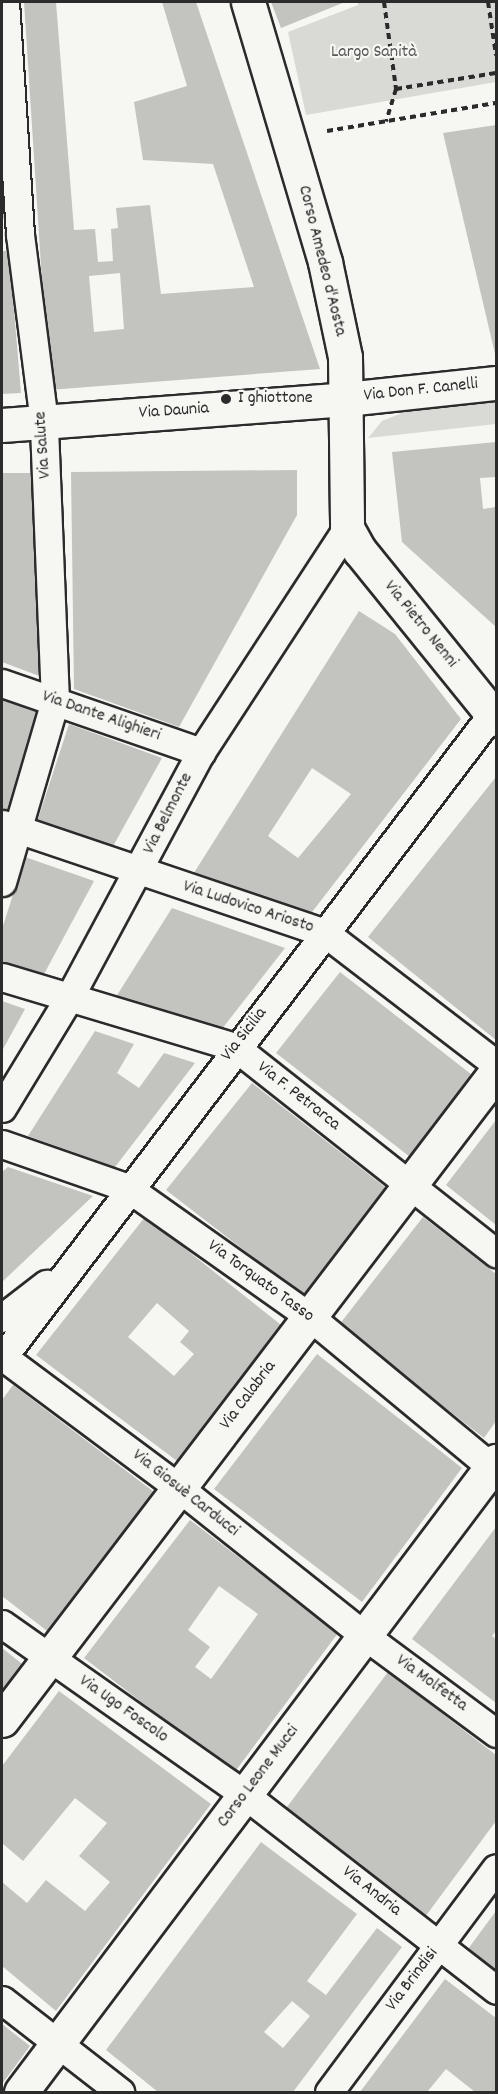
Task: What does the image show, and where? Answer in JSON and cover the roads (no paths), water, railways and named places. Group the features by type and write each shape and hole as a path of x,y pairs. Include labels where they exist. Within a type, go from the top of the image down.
{"street":[{"name":"Via Salute","path":"2,882 10,826 56,701 44,422 11,235 4,63 5,2"},
{"name":"Corso Amedeo d'Aosta","path":"248,2 325,262 345,357 346,528"},
{"name":"Via Don F. Canelli","path":"346,399 496,383"},
{"name":"Via Daunia","path":"2,425 346,399"},
{"name":"Via Pietro Nenni","path":"346,528 360,551 494,717"},
{"name":"Via Belmonte","path":"2,1108 69,998 139,872 201,752 346,528"},
{"name":"Via Dante Alighieri","path":"2,683 201,752"},
{"name":"Via Sicilia","path":"2,1357 235,1047 494,717"},
{"name":"Via Ludovico Ariosto","path":"10,826 139,872 325,933 496,1064"},
{"name":"Via F. Petrarca","path":"2,976 235,1047 496,1253"},
{"name":"Via Calabria","path":"2,1720 496,1072"},
{"name":"Via Torquato Tasso","path":"2,1144 128,1188 310,1317 495,1467"},
{"path":"2,1318 72,1263"},
{"name":"Via Giosuè Carducci","path":"2,1357 179,1488 365,1636"},
{"name":"Corso Leone Mucci","path":"21,2092 495,1467"},
{"name":"Via Ugo Foscolo","path":"2,1624 48,1659 245,1795"},
{"name":"Via Molfetta","path":"365,1636 496,1732"},
{"name":"Via Andria","path":"245,1795 496,1990"},
{"name":"Via Brindisi","path":"329,2092 496,1868"},
{"path":"2,2000 120,2092"}],"place":[{"name":"I ghiottone","path":"226,399"}],"park label":[{"name":"Largo Sanità","path":"374,53"}]}
